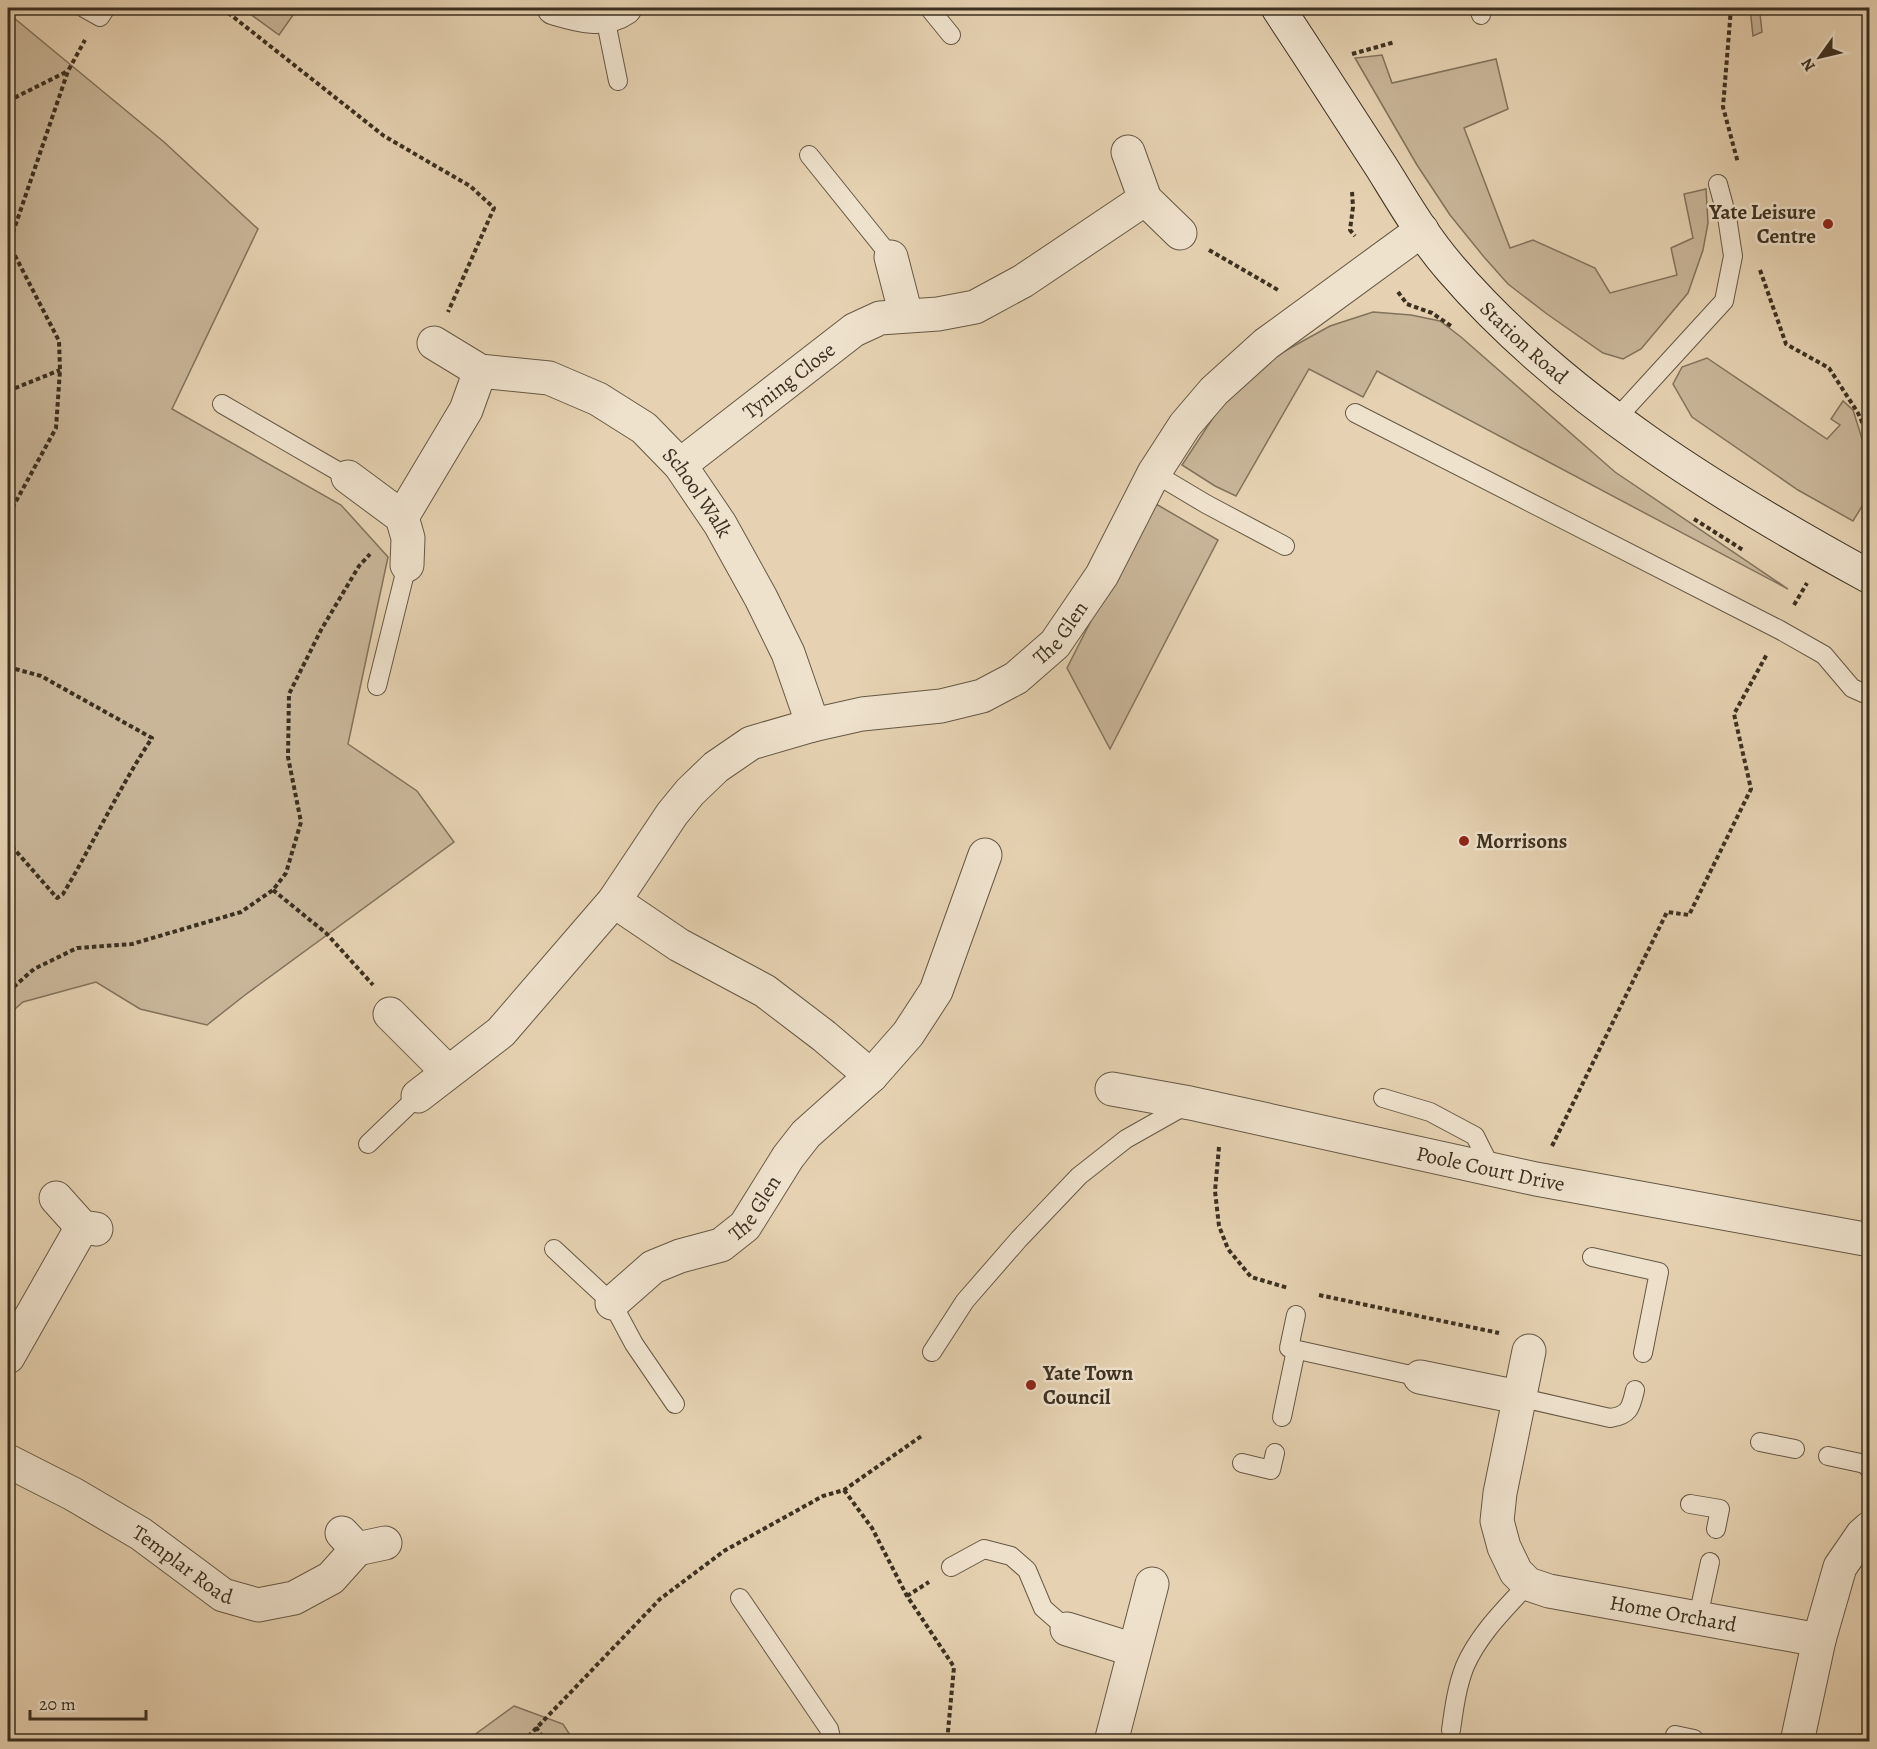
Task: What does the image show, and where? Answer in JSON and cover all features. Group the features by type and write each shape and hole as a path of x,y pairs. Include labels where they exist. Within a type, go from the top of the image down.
{"street":[{"path":"554,8 579,15 615,12"},
{"name":"Station Road","path":"1278,8 1422,230 1449,267 1485,307 1531,350 1616,419 1662,452 1860,571"},
{"path":"1128,152 1145,199 1180,233"},
{"name":"Tyning Close","path":"680,465 854,330 880,318 938,314 975,308 1023,281 1145,199"},
{"name":"The Glen","path":"418,1096 501,1032 614,901 672,814 690,792 716,767 752,743 813,725 862,714 941,706 982,696 1016,678 1055,644 1101,574 1154,473 1185,425 1214,391 1266,344 1422,230"},
{"path":"891,257 906,315"},
{"name":"School Walk","path":"434,343 480,371 549,378 598,399 644,428 680,465 720,524 762,598 788,653 813,725"},
{"path":"402,517 466,410 480,371"},
{"path":"348,477 402,517 408,538 407,565"},
{"name":"The Glen","path":"612,1303 653,1268 680,1256 721,1245 745,1226 763,1195 806,1134 871,1076 908,1034 936,991 985,855"},
{"path":"614,901 679,945 765,991 824,1036 871,1076"},
{"path":"390,1014 448,1072"},
{"name":"Poole Court Drive","path":"1112,1089 1190,1103 1536,1179 1869,1240"},
{"path":"8,1358 89,1228 56,1198"},
{"path":"1528,1584 1516,1572 1504,1547 1497,1521 1518,1397 1529,1351"},
{"path":"1419,1377 1518,1397"},
{"name":"Templar Road","path":"8,1461 73,1494 141,1534 223,1595 258,1605 294,1598 331,1578 361,1542"},
{"path":"1797,1742 1819,1640 1840,1567 1869,1528"},
{"path":"1111,1742 1152,1584"},
{"name":"Home Orchard","path":"1528,1584 1819,1640"},
{"path":"1067,1629 1134,1650"}],"lane":[{"path":"84,8 103,12"},
{"path":"929,8 951,35"},
{"path":"615,12 618,81"},
{"path":"809,155 891,257"},
{"path":"1616,419 1724,301 1733,256 1727,217 1718,184"},
{"path":"222,405 348,477"},
{"path":"1355,413 1780,630 1824,655 1852,688 1869,696"},
{"path":"1154,473 1285,546"},
{"path":"377,686 407,565"},
{"name":"The Glen","path":"368,1144 418,1096"},
{"path":"1383,1098 1430,1112 1474,1136 1491,1168"},
{"path":"932,1352 965,1301 1019,1239 1079,1176 1126,1139 1190,1103"},
{"path":"554,1249 612,1303 634,1344 675,1404"},
{"path":"1592,1257 1659,1272 1643,1353"},
{"path":"1296,1315 1289,1348 1419,1377"},
{"path":"1282,1417 1296,1350"},
{"path":"1518,1397 1610,1418 1628,1412 1635,1390"},
{"path":"1760,1442 1795,1449"},
{"path":"1242,1462 1271,1470 1275,1452"},
{"path":"1828,1456 1864,1464 1869,1470"},
{"path":"1690,1504 1720,1509 1716,1529"},
{"path":"951,1567 984,1549 1011,1556 1027,1570 1043,1608 1067,1629"},
{"path":"1698,1617 1710,1562"},
{"path":"1451,1730 1456,1694 1466,1665 1485,1632 1528,1584"},
{"path":"740,1598 829,1729 832,1742"},
{"path":"1673,1742 1675,1735 1694,1739"}],"path":[{"path":"222,8 384,136 470,186 494,208 434,343"},
{"path":"1731,8 1723,107 1738,164"},
{"path":"8,516 56,428 60,370 59,341 8,244 68,71 103,12"},
{"path":"1321,75 1350,54 1395,42"},
{"path":"8,101 68,71"},
{"path":"1180,233 1312,309"},
{"path":"1759,266 1786,344 1830,369 1869,438"},
{"path":"8,391 60,370"},
{"path":"8,992 34,969 77,948 132,944 242,912 273,890 286,873 301,822 288,757 289,694 321,630 359,566 402,517"},
{"path":"1536,1179 1667,912 1689,915 1751,789 1734,714 1808,582 1836,595 1860,571"},
{"path":"8,667 41,675 153,738 128,775 63,894 57,897 8,842"},
{"path":"273,890 326,933 376,988 390,1014"},
{"path":"1228,1112 1219,1147 1216,1180 1218,1226 1228,1249 1251,1277 1291,1289"},
{"path":"1311,1294 1521,1338 1529,1351"},
{"path":"523,1742 660,1599 724,1551 822,1497 844,1490 923,1435"},
{"path":"844,1490 872,1528 907,1596 954,1667 947,1742"},
{"path":"536,1727 546,1742"}],"shaded area":[{"path":"242,8 298,8 279,35"},
{"path":"1750,8 1767,8 1769,11 1760,14 1762,32 1753,36"},
{"path":"8,13 164,142 258,229 172,409 341,505 388,557 348,744 417,791 454,842 207,1025 140,1009 96,982 23,1002 8,1015"},
{"path":"1382,55 1392,83 1496,59 1508,109 1464,128 1510,248 1533,240 1595,268 1610,293 1677,275 1671,248 1693,238 1684,194 1706,189 1708,223 1703,250 1688,293 1641,349 1623,359 1603,353 1508,284 1484,257 1450,215 1417,165 1355,58"},
{"path":"1373,312 1411,315 1440,321 1615,472 1788,589 1377,371 1363,397 1309,369 1236,496 1182,465 1232,389 1283,352 1330,326"},
{"path":"1707,358 1827,439 1840,425 1831,419 1843,401 1853,410 1869,461 1869,495 1853,521 1798,490 1692,417 1673,384 1682,367"},
{"path":"1156,504 1218,540 1110,749 1067,668 1128,548"},
{"path":"514,1706 563,1724 574,1741 466,1741"}],"place":[{"name":"Yate Leisure Centre","path":"1828,224"},
{"name":"Morrisons","path":"1464,841"},
{"name":"Yate Town Council","path":"1031,1385"}]}
